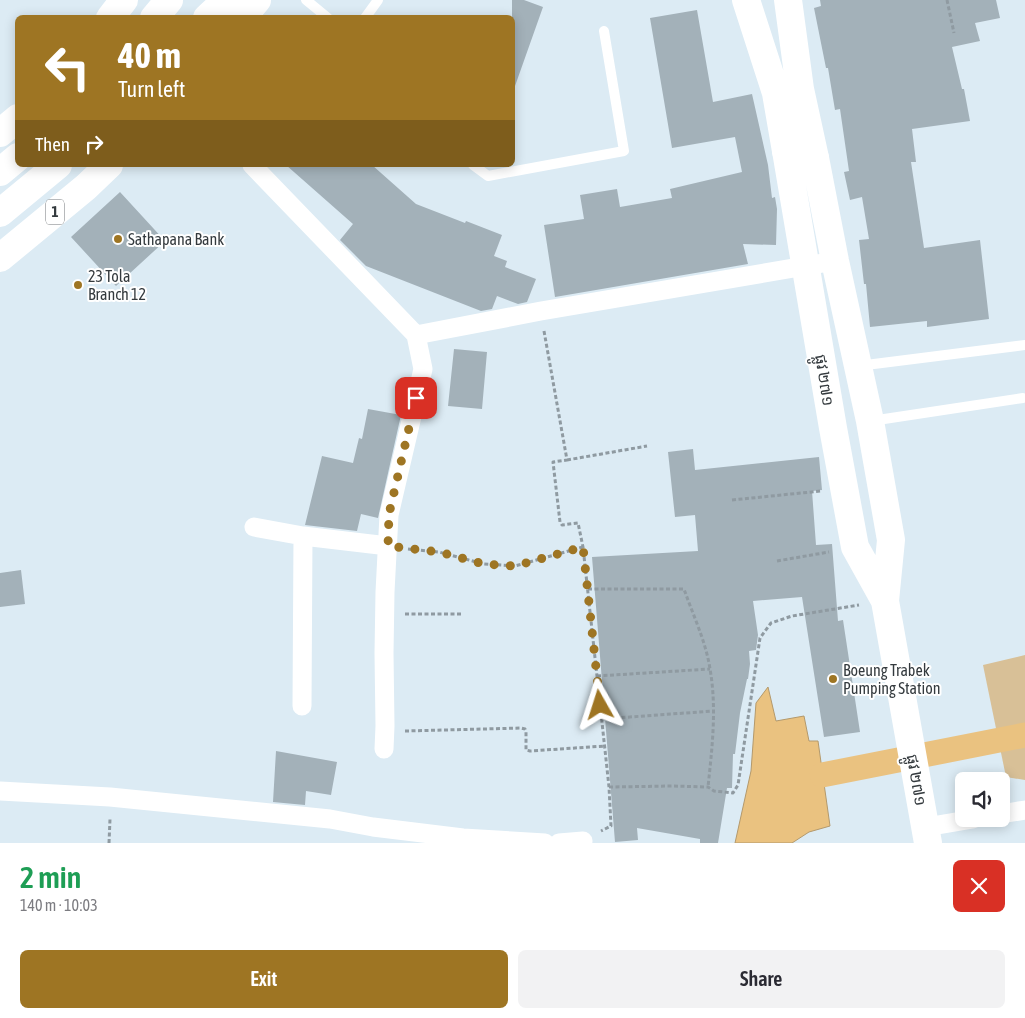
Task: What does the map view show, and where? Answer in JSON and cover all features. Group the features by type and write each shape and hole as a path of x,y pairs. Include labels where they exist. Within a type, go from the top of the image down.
{"main road":[{"path":"112,15 124,0"},
{"path":"155,15 163,0"},
{"path":"156,15 169,0"},
{"path":"198,15 209,0"},
{"path":"210,15 226,0"},
{"path":"244,15 257,0"},
{"path":"746,0 770,73"},
{"path":"764,0 770,73"},
{"name":"ផ្លូវ ២៧១","path":"788,0 800,89 870,421 891,540 885,601 927,833"},
{"name":"ផ្លូវ ២៧១","path":"770,73 776,93 855,547 885,601"},
{"path":"0,133 15,120"},
{"path":"0,172 15,160"},
{"path":"0,214 56,167"},
{"name":"1","path":"0,258 86,187 106,167"}],"street":[{"path":"254,167 416,335 423,369 389,514 384,614 384,740"},
{"path":"416,335 541,311 835,261"},
{"path":"254,527 303,536 388,546"},
{"path":"302,706 303,536"},
{"path":"0,791 110,797 330,819 373,827 463,838 545,843"},
{"path":"1010,812 1025,810"},
{"path":"927,833 955,824"},
{"path":"559,843 583,841"}],"lane":[{"path":"306,0 324,15"},
{"path":"367,15 378,0"},
{"path":"476,167 488,176 624,151 604,31"},
{"path":"857,366 1025,345"},
{"path":"870,421 1023,398"}],"path":[{"path":"947,0 954,33"},
{"path":"541,311 567,460"},
{"path":"583,841 611,826 609,787 583,547 578,523 562,525 560,522 554,462 647,446"},
{"path":"732,500 844,489"},
{"path":"388,546 439,552 484,564 515,566 583,547"},
{"path":"777,561 855,547"},
{"path":"588,589 684,589 702,639 710,669 714,731 708,787"},
{"path":"609,787 708,787 714,790 733,793 738,785 760,638 771,623 792,616 885,601"},
{"path":"384,614 461,614"},
{"path":"598,676 710,669"},
{"path":"602,719 713,711"},
{"path":"384,740 521,728 525,729 526,750 530,751 605,746"}],"shaded area":[{"path":"1025,655 1025,780 1010,778 1010,772 1005,772 983,665"},
{"path":"768,687 776,721 804,716 809,741 818,741 830,826 809,832 792,843 735,843 751,771 756,703"}],"building":[{"path":"512,0 524,0 543,7 515,86 515,15 512,15"},
{"path":"820,0 996,0 1000,18 975,23 980,41 952,47 962,89 964,89 970,121 912,129 916,162 911,162 924,248 980,240 989,319 927,327 927,321 870,327 859,240 869,239 862,197 850,200 844,172 849,171 840,109 835,110 828,68 826,68 814,8 821,6"},
{"path":"697,10 713,102 752,94 768,165 772,198 775,197 777,209 776,245 743,244 748,264 555,297 544,225 584,219 580,195 617,189 620,207 672,198 670,189 742,172 735,137 672,148 650,18"},
{"path":"288,167 374,167 416,204 502,235 494,256 507,261 505,267 536,279 527,302 518,304 497,296 492,309 481,311 366,266 340,240 353,224"},
{"name":"Sathapana Bank","path":"120,192 165,241 116,286 71,237"},
{"path":"454,349 487,352 482,409 448,406"},
{"path":"368,409 401,415 378,518 361,514 357,531 305,525 322,456 353,463 359,438 362,439"},
{"path":"693,449 695,470 819,457 822,490 812,491 816,545 832,544 838,621 843,620 860,732 824,737 802,597 753,601 758,635 756,650 749,651 748,679 740,713 735,754 733,754 732,788 727,788 718,843 700,843 700,839 637,828 638,840 615,842 592,557 698,551 695,515 675,517 668,452"},
{"path":"21,570 25,604 0,607 0,573"},
{"path":"276,751 337,762 331,795 306,791 305,805 273,802"}],"waterway":[{"path":"822,775 1025,735"}],"place":[{"name":"Sathapana Bank","path":"118,239"},
{"name":"23 Tola Branch 12","path":"78,285"},
{"name":"Boeung Trabek Pumping Station","path":"833,679"}],"route":[{"path":"416,398 389,514 388,546 439,552 484,564 515,566 583,547 600,705"}]}
